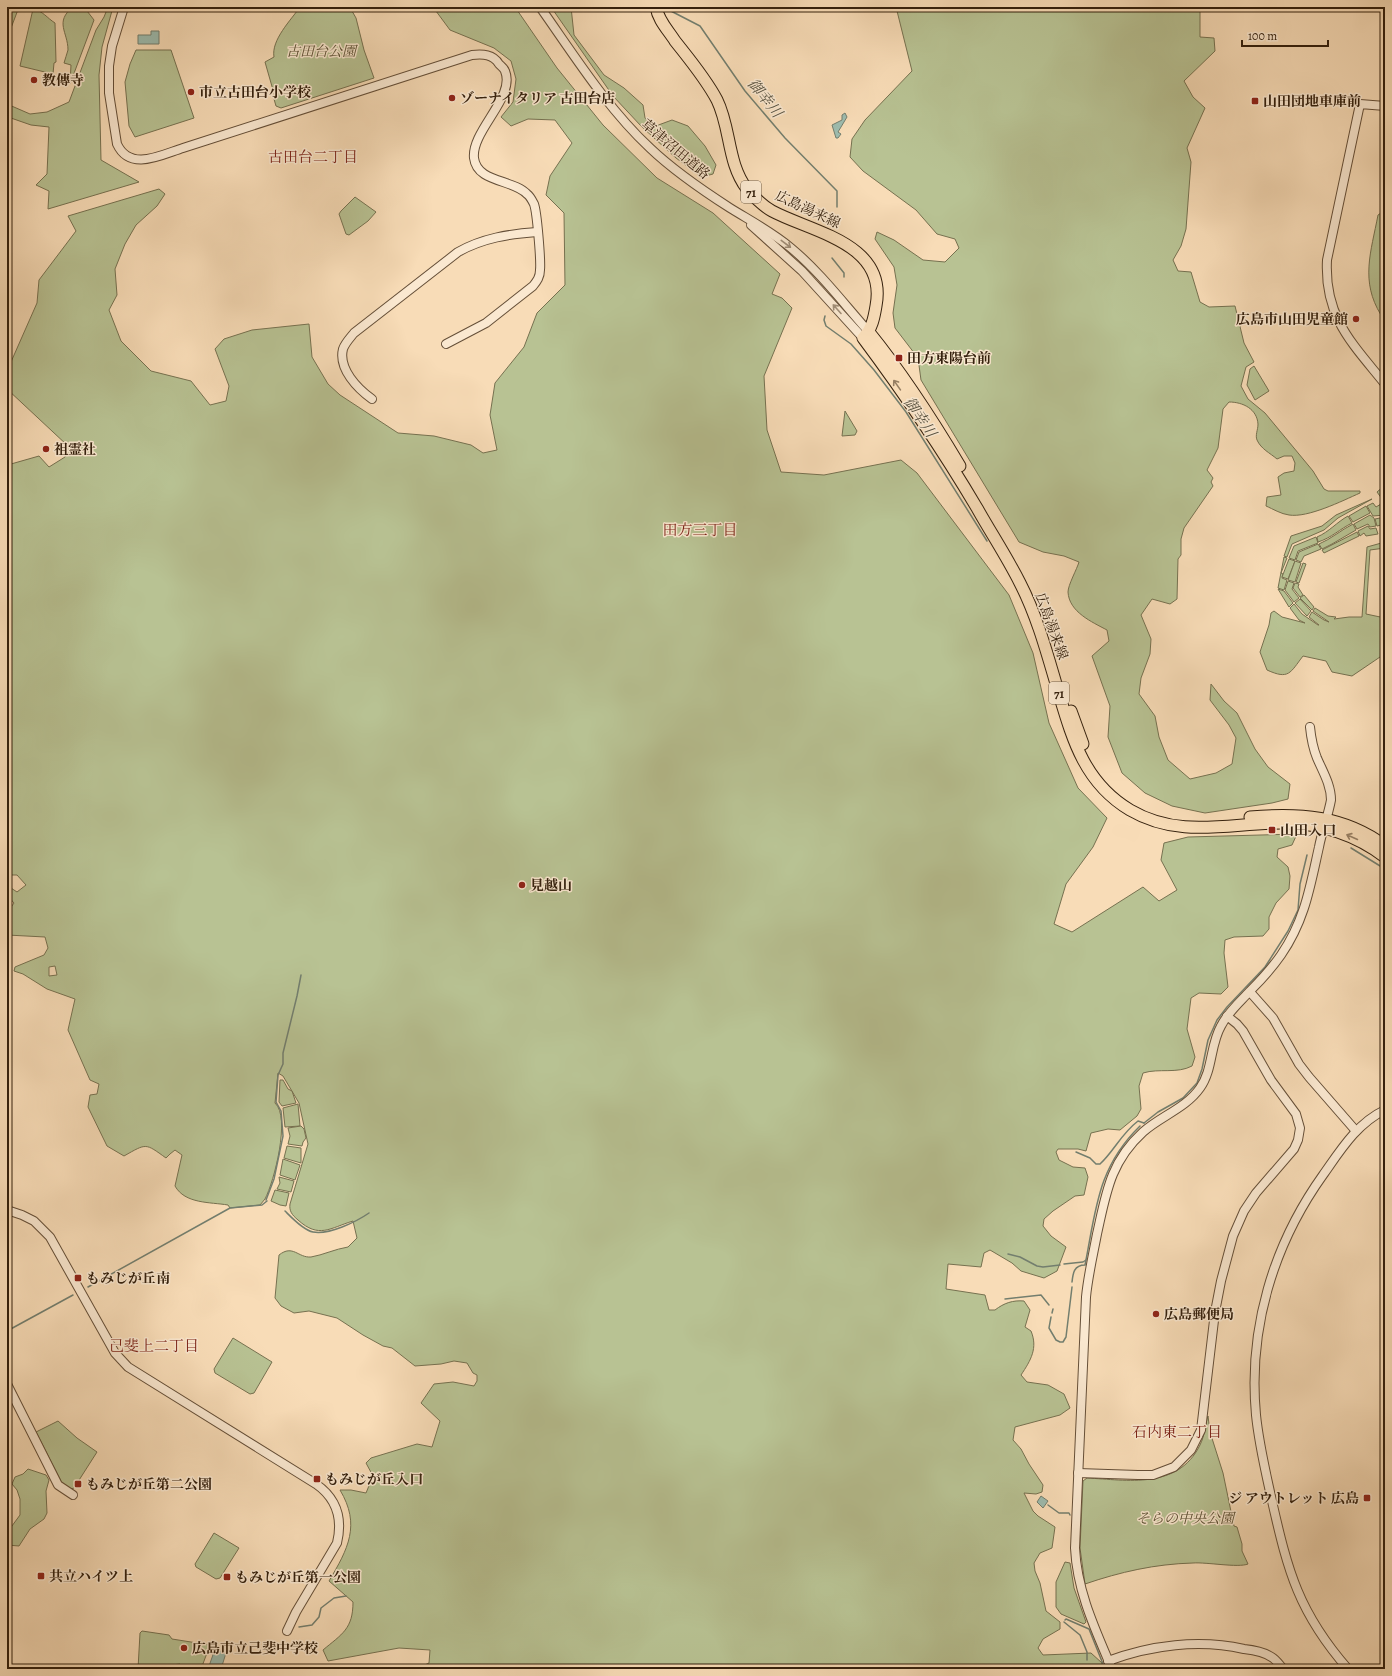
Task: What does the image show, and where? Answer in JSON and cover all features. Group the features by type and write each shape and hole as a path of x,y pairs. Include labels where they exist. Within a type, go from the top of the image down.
{"main road":[{"name":"広島湯来線","path":"656,7 661,21 700,74 716,99 726,125 734,164 747,188 771,210 794,222 826,233 850,246 858,252 870,268 877,287 877,301 866,335 896,366 932,420 1011,552 1029,587 1046,628 1083,745 1095,767 1134,804 1150,812 1184,820 1207,821 1278,815 1360,830 1385,846"},
{"name":"広島湯来線","path":"1325,823 1372,848 1385,857"}],"street":[{"path":"124,7 110,57 109,93 116,144 125,156 137,160 144,160 183,148 472,55 485,54 497,60 505,71 507,82 503,93 476,144 474,159 483,173 519,188 530,196 534,205 541,269 538,279 533,286 486,323 446,344"},
{"name":"草津沼田道路","path":"540,7 592,80 630,128 671,166 730,208 773,234 792,248 825,282 866,335"},
{"path":"1385,106 1360,104 1327,260 1326,272 1330,300 1338,320 1354,346 1385,384"},
{"path":"372,399 360,391 353,383 343,356 343,349 347,341 354,333 458,252 490,238 537,232"},
{"path":"1284,1669 1266,1654 1240,1648 1211,1644 1159,1648 1120,1656 1110,1665 1085,1603 1078,1575 1075,1548 1087,1286 1106,1189 1118,1164 1136,1139 1154,1122 1189,1100 1201,1087 1208,1072 1215,1038 1227,1016 1250,992 1281,955 1299,923 1307,900 1331,792 1317,757 1310,727"},
{"path":"1250,992 1273,1018 1306,1074 1356,1131"},
{"path":"1078,1473 1138,1476 1153,1475 1174,1467 1191,1450 1201,1430 1215,1312 1221,1281 1233,1236 1244,1211 1256,1193 1294,1150 1298,1140 1300,1128 1296,1114 1271,1080 1243,1031 1227,1016"},
{"path":"1348,1669 1314,1625 1297,1592 1288,1569 1260,1448 1254,1386 1255,1355 1260,1319 1269,1281 1278,1257 1301,1208 1318,1182 1356,1131 1372,1117 1385,1110"},
{"path":"7,1210 34,1221 50,1237 115,1353 128,1368 324,1489 333,1500 340,1520 340,1533 337,1543 287,1630"},
{"path":"7,1384 58,1485 73,1495"}],"green space":[{"path":"7,7 19,7 11,28 7,27"},
{"path":"73,7 84,7 94,20 70,84 71,65 64,63 68,50 63,22 67,12"},
{"path":"108,7 113,7 102,47 99,75 101,160 139,182 48,209 49,191 36,185 47,174 49,127 31,125 8,117 7,104 30,114 47,112 69,102 96,30"},
{"name":"古田台公園","path":"300,7 354,7 352,11 356,18 364,50 374,78 281,108 276,106 274,99 275,97 265,62 274,57 274,51 279,37"},
{"path":"433,7 515,7 557,68 603,125 657,178 713,213 780,274 772,294 782,298 792,308 764,376 767,430 781,472 824,475 901,460 917,473 1009,595 1033,653 1049,723 1078,788 1107,818 1093,847 1066,884 1054,924 1072,932 1143,887 1159,901 1177,890 1161,860 1164,843 1188,837 1297,834 1292,845 1278,849 1277,857 1288,867 1290,876 1289,889 1276,903 1269,917 1269,929 1263,936 1234,937 1225,940 1224,953 1228,987 1221,994 1199,993 1191,998 1187,1029 1195,1057 1192,1066 1180,1070 1143,1073 1139,1086 1141,1109 1137,1116 1120,1130 1108,1129 1091,1133 1086,1151 1078,1149 1058,1149 1056,1152 1059,1160 1073,1167 1085,1168 1088,1177 1084,1195 1075,1196 1044,1219 1043,1226 1051,1236 1066,1247 1057,1271 1044,1278 1021,1271 1012,1263 990,1250 984,1253 981,1267 948,1264 946,1289 985,1295 989,1310 995,1310 1012,1302 1024,1301 1030,1310 1025,1327 1031,1331 1034,1348 1028,1364 1021,1375 1027,1382 1048,1385 1064,1394 1070,1408 1060,1415 1015,1427 1013,1440 1021,1449 1043,1485 1042,1492 1036,1494 1024,1493 1033,1511 1055,1527 1052,1548 1040,1553 1034,1563 1046,1611 1060,1622 1060,1629 1043,1639 1038,1648 1043,1655 1091,1653 1102,1663 1101,1669 416,1669 429,1663 430,1650 399,1648 328,1661 323,1650 336,1640 349,1625 353,1602 329,1581 342,1558 350,1537 350,1514 340,1490 351,1490 366,1493 373,1476 366,1463 371,1458 417,1444 432,1447 440,1421 421,1403 434,1384 453,1382 474,1386 477,1381 477,1375 473,1373 467,1363 454,1361 441,1364 415,1366 392,1348 383,1346 337,1318 309,1311 294,1313 281,1306 275,1298 279,1255 284,1252 292,1251 306,1257 316,1256 348,1247 357,1238 353,1221 331,1229 319,1231 305,1226 291,1213 290,1204 308,1144 299,1103 283,1076 278,1073 275,1103 280,1110 281,1135 279,1150 273,1179 265,1199 260,1205 230,1208 228,1205 191,1199 179,1192 175,1186 182,1155 175,1150 166,1158 150,1147 146,1146 124,1156 107,1146 88,1107 90,1095 97,1094 99,1084 90,1080 68,1030 75,999 47,989 23,974 14,971 15,967 44,955 48,948 45,937 7,935 7,913 14,903 7,895 7,469 11,464 39,456 49,467 65,457 68,446 7,389 7,371 37,303 39,280 76,231 68,216 159,189 165,194 157,206 136,225 125,244 115,269 117,295 109,310 121,341 151,371 191,381 210,405 226,401 229,386 215,349 224,339 252,330 309,324 312,357 328,384 340,395 398,433 434,436 471,445 483,453 497,450 490,415 495,383 524,347 537,313 565,285 564,213 546,195 550,176 572,143 555,120 528,119 511,126 501,117 513,102 516,79 511,61 494,48 450,30","holes":["8,875 17,875 26,885 17,892 11,888","55,966 57,975 49,976 49,967"]},
{"path":"551,7 571,7 574,35 604,75 624,88 643,105 645,118 653,127 672,120 688,126 705,146 716,165 713,174 702,177 676,158 641,126 613,96"},
{"path":"896,7 1200,7 1200,37 1214,38 1215,51 1184,81 1193,97 1205,108 1187,148 1191,162 1186,229 1181,246 1173,260 1178,271 1191,272 1200,302 1209,307 1235,306 1244,343 1254,362 1246,367 1241,386 1248,399 1265,413 1313,471 1324,489 1328,491 1360,491 1360,493 1325,508 1306,514 1283,514 1266,506 1267,497 1281,495 1278,477 1284,473 1294,471 1295,463 1292,456 1284,456 1277,459 1263,448 1256,438 1258,424 1255,414 1244,405 1229,402 1223,409 1218,448 1207,470 1213,478 1211,482 1213,486 1184,528 1181,539 1181,555 1178,559 1177,599 1170,604 1152,599 1141,615 1151,639 1150,654 1141,678 1139,694 1155,716 1159,737 1168,760 1190,779 1216,773 1232,764 1236,738 1229,725 1210,700 1211,684 1224,701 1237,713 1255,749 1268,767 1290,784 1288,799 1272,803 1205,813 1172,806 1145,793 1122,773 1108,737 1110,706 1092,656 1109,641 1107,630 1082,616 1072,605 1069,599 1068,589 1079,562 1064,556 1043,552 1019,542 921,380 918,358 895,328 893,313 897,285 894,267 875,239 877,232 894,240 923,260 945,262 959,248 955,239 937,234 916,210 863,171 850,157 852,139 865,120 912,71"},
{"path":"33,9 42,13 55,23 56,62 54,63 53,74 20,66"},
{"path":"136,50 171,50 194,118 135,137 129,126 125,82"},
{"path":"355,197 376,212 368,221 349,235 346,234 339,214"},
{"path":"1385,213 1385,315 1381,315 1375,302 1369,278 1370,254 1378,215"},
{"path":"1254,366 1269,391 1255,400 1247,385 1250,369"},
{"path":"845,411 857,431 855,435 842,436"},
{"path":"1385,485 1385,503 1377,492"},
{"path":"1372,499 1338,518 1324,530 1292,544 1287,557 1284,556 1291,536 1322,526 1336,515"},
{"path":"1373,503 1376,507 1381,504 1385,507 1385,515 1373,516 1367,506"},
{"path":"1366,506 1370,513 1353,522 1349,516"},
{"path":"1370,515 1374,518 1376,526 1370,527 1368,524 1357,529 1354,524"},
{"path":"1348,516 1352,523 1318,542 1317,537"},
{"path":"1385,517 1385,524 1377,526 1375,519"},
{"path":"1353,524 1356,530 1322,549 1319,544"},
{"path":"1368,526 1370,529 1376,528 1378,534 1366,536 1364,533 1360,536 1358,531"},
{"path":"1357,532 1359,536 1324,553 1322,550"},
{"path":"1316,537 1318,543 1298,551 1295,560 1289,558 1294,546"},
{"path":"1385,542 1385,548 1370,550 1366,614 1385,618 1385,658 1380,657 1352,676 1332,672 1326,661 1303,656 1292,671 1288,673 1280,674 1267,670 1260,652 1269,625 1271,613 1274,611 1282,617 1305,623 1299,620 1290,608 1294,604 1302,614 1318,625 1309,617 1312,612 1329,622 1313,611 1315,608 1328,616 1336,617 1334,619 1362,617 1367,547"},
{"path":"1318,544 1321,549 1304,556 1301,562 1296,560 1299,552"},
{"path":"1284,557 1287,558 1281,573 1283,574 1282,578 1287,580 1284,590 1278,588"},
{"path":"1289,559 1295,561 1288,579 1282,577"},
{"path":"1295,561 1301,563 1295,582 1288,580"},
{"path":"1303,563 1306,564 1299,583 1296,582"},
{"path":"1288,581 1294,583 1292,589 1299,598 1294,602 1285,590"},
{"path":"1295,583 1299,584 1298,587 1303,595 1300,597 1293,588"},
{"path":"1278,589 1284,591 1293,603 1289,607"},
{"path":"1304,595 1314,607 1312,610 1300,598"},
{"path":"1300,599 1311,611 1307,616 1295,603"},
{"path":"280,1080 283,1080 288,1089 292,1091 296,1103 282,1106 279,1102"},
{"path":"298,1104 300,1126 285,1127 283,1108"},
{"path":"301,1126 304,1129 306,1138 302,1146 288,1144 290,1136 288,1128"},
{"path":"287,1146 301,1148 301,1163 284,1158"},
{"path":"283,1159 300,1165 295,1180 280,1175"},
{"path":"279,1177 294,1181 291,1192 277,1189 280,1183"},
{"path":"275,1190 289,1193 286,1206 271,1201"},
{"path":"233,1338 272,1362 254,1393 250,1394 215,1373 214,1369"},
{"name":"そらの中央公園","path":"1208,1416 1210,1432 1223,1473 1234,1526 1237,1527 1242,1544 1242,1551 1248,1564 1237,1565 1199,1563 1165,1565 1125,1572 1085,1584 1080,1548 1083,1481 1087,1478 1118,1480 1150,1479 1165,1476 1179,1469 1190,1459 1200,1445"},
{"path":"58,1421 77,1438 97,1452 74,1488 71,1489 62,1483 36,1432"},
{"path":"28,1469 46,1475 49,1480 46,1491 47,1513 44,1519 30,1529 19,1546 7,1545 7,1530 9,1530 20,1515 20,1499 17,1490 12,1484 15,1477 23,1474"},
{"path":"214,1533 239,1548 220,1578 216,1579 196,1567 195,1564"},
{"path":"1065,1562 1070,1563 1074,1588 1086,1622 1084,1624 1061,1614 1056,1607 1056,1582"},
{"name":"広島市立己斐中学校","path":"142,1631 169,1635 172,1639 210,1645 201,1669 185,1669 180,1664 156,1669 138,1669 140,1633"}],"shaded area":[{"path":"151,31 159,31 159,44 138,44 138,35 151,35"},
{"path":"845,113 847,117 838,132 841,134 838,138 836,138 832,125 842,120 842,115"},
{"path":"1041,1496 1048,1501 1043,1508 1037,1502"},
{"path":"215,1649 226,1653 221,1669 208,1669"}],"waterway":[{"name":"御幸川","path":"667,9 700,26 745,91 785,138 837,191 837,207"},
{"name":"御幸川","path":"832,258 844,273 844,277"},
{"name":"御幸川","path":"825,316 824,320 826,326 851,344 874,370 906,412 987,541"},
{"path":"1351,848 1385,869"},
{"path":"1144,1123 1158,1112 1183,1098 1197,1083 1202,1069 1208,1040 1217,1020 1227,1007 1265,967 1288,931 1298,910 1300,884 1307,855"},
{"path":"266,1200 274,1179 283,1136 281,1111 276,1102 278,1075 283,1064 283,1053 301,975"},
{"path":"1076,1152 1090,1158 1096,1164 1100,1164 1132,1126 1138,1121 1144,1123"},
{"path":"1072,1282 1076,1268 1078,1266 1085,1265 1100,1191 1107,1174 1115,1158 1140,1126"},
{"path":"88,1287 230,1208 262,1205 267,1201"},
{"path":"285,1211 305,1229 313,1232 327,1232 334,1230 369,1213"},
{"path":"1008,1254 1020,1257 1037,1266 1043,1267 1060,1265"},
{"path":"1064,1264 1083,1262 1086,1260"},
{"path":"1051,1317 1049,1328 1056,1340 1063,1342 1066,1337 1072,1287"},
{"path":"7,1331 73,1295"},
{"path":"1005,1299 1041,1295 1049,1305"},
{"path":"1052,1313 1053,1309"},
{"path":"1048,1505 1059,1513 1069,1513 1070,1515"},
{"path":"299,1627 312,1625 319,1617 321,1608 334,1598 346,1596"},
{"path":"1065,1620 1066,1619 1089,1629 1105,1669"},
{"path":"1064,1622 1080,1635 1087,1652 1087,1660"}],"place":[{"name":"教傳寺","path":"34,80"},
{"name":"市立古田台小学校","path":"191,92"},
{"name":"ゾーナイタリア 古田台店","path":"452,98"},
{"name":"山田団地車庫前","path":"1255,101"},
{"name":"広島市山田児童館","path":"1356,319"},
{"name":"田方東陽台前","path":"899,358"},
{"name":"祖霊社","path":"46,449"},
{"name":"山田入口","path":"1272,830"},
{"name":"見越山","path":"522,885"},
{"name":"もみじが丘南","path":"78,1278"},
{"name":"広島郵便局","path":"1156,1314"},
{"name":"もみじが丘入口","path":"317,1479"},
{"name":"もみじが丘第二公園","path":"78,1484"},
{"name":"ジ アウトレット 広島","path":"1367,1498"},
{"name":"共立ハイツ上","path":"41,1576"},
{"name":"もみじが丘第一公園","path":"227,1577"},
{"name":"広島市立己斐中学校","path":"184,1648"}],"district":[{"name":"古田台二丁目","path":"313,157"},
{"name":"田方三丁目","path":"700,530"},
{"name":"己斐上二丁目","path":"154,1346"},
{"name":"石内東二丁目","path":"1177,1432"}]}
